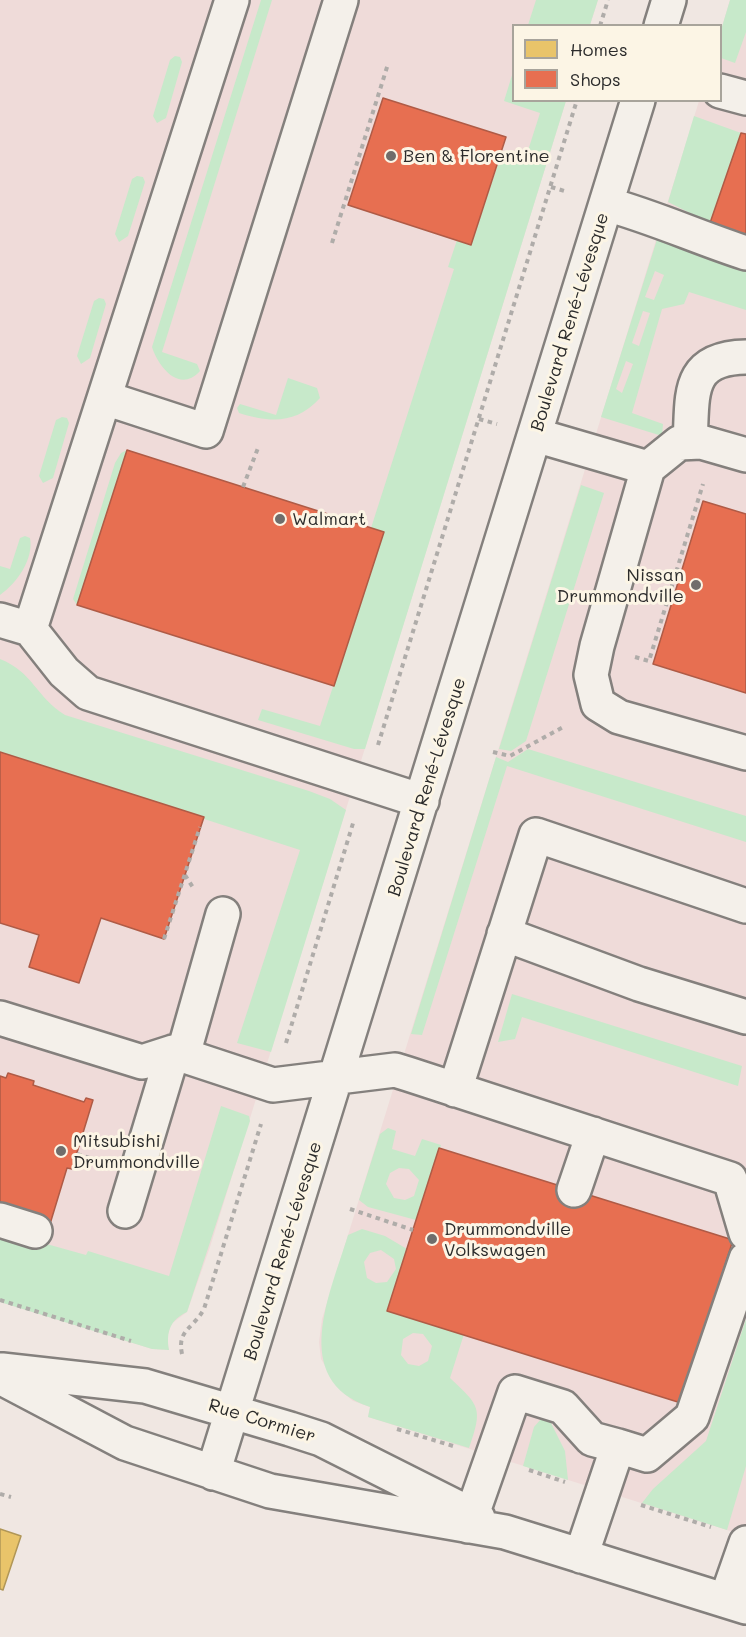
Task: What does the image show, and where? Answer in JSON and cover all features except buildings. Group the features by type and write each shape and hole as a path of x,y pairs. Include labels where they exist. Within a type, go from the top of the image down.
{"street":[{"path":"232,0 105,398 15,625 87,693 422,801"},
{"path":"105,398 206,431 342,0"},
{"path":"663,24 669,0"},
{"path":"722,92 746,98"},
{"name":"Boulevard René-Lévesque","path":"213,1473 637,102"},
{"path":"606,204 657,218 710,241 746,253"},
{"path":"690,442 694,387 697,376 717,360 746,357"},
{"path":"535,435 648,468"},
{"path":"746,455 701,441 679,443 648,468 597,646 591,675 592,687 598,704 619,717 746,753"},
{"path":"455,1090 536,836 746,906"},
{"path":"125,1212 223,914"},
{"path":"504,934 639,984 746,1017"},
{"path":"0,1018 142,1062 178,1053 273,1085 395,1070 730,1179 746,1233"},
{"path":"574,1190 593,1134"},
{"path":"0,1220 35,1231"},
{"path":"470,1520 515,1392 563,1407 592,1439 647,1455 692,1418 746,1259"},
{"name":"Rue Cormier","path":"0,1369 145,1386 321,1439 470,1520 736,1604"},
{"name":"Rue Cormier","path":"0,1377 125,1443 270,1491 470,1520"},
{"path":"581,1556 618,1446"},
{"path":"736,1604 746,1543"}],"path":[{"path":"601,24 608,0"},
{"path":"332,243 366,142 388,64"},
{"path":"379,741 576,102"},
{"path":"243,487 258,448"},
{"path":"649,661 676,580 699,498"},
{"path":"493,752 510,756 524,748"},
{"path":"286,1044 353,824"},
{"path":"164,939 200,828"},
{"path":"176,1355 183,1358 179,1343 180,1337 196,1323 204,1309 262,1120"},
{"path":"350,1209 413,1230"},
{"path":"0,1300 139,1343"},
{"path":"394,1428 459,1448"},
{"path":"524,1469 570,1483"},
{"path":"0,1494 11,1497"},
{"path":"638,1504 716,1529"}],"shaded area":[{"path":"0,0 598,0 590,24 512,24 512,102 566,102 210,1247 187,1312 171,1324 167,1338 169,1350 152,1349 0,1302"},
{"path":"730,0 746,0 746,1536 368,1417 370,1407 353,1401 341,1391 331,1376 321,1359 319,1342 322,1319 699,102 722,102 722,27"}],"green space":[{"path":"261,0 272,0 162,352 197,364 200,371 184,380 177,379 164,369 152,347"},
{"path":"536,0 598,0 590,24 528,24"},
{"path":"730,0 746,0 746,32 735,63 722,58 722,27"},
{"path":"175,56 180,57 182,62 166,118 157,123 153,116 170,60"},
{"path":"512,75 512,102 566,102 365,749 354,749 258,720 262,709 320,726 384,532 371,528 454,269 448,267 457,240 471,245 501,155 524,163 540,113 504,101"},
{"path":"694,116 741,133 710,223 668,202"},
{"path":"137,176 143,177 145,182 128,236 119,242 115,234 132,179"},
{"path":"659,233 746,267 746,310 689,292 684,304 662,309 632,413 663,424 662,436 601,417","holes":["655,271 664,275 654,300 645,297","643,311 650,313 639,346 632,343","626,361 633,364 622,393 616,389"]},
{"path":"99,298 104,299 106,304 90,358 81,364 77,356 94,301"},
{"path":"288,378 317,388 320,398 302,413 282,419 262,419 239,413 237,408 240,404 276,415"},
{"path":"62,417 67,418 69,423 53,478 43,483 39,476 56,420"},
{"path":"127,450 77,605 73,599 115,463 121,453"},
{"path":"581,485 604,493 526,741 511,751 499,749"},
{"path":"25,536 30,538 31,546 27,562 18,577 0,595 0,566 10,569 20,538"},
{"path":"0,659 20,671 55,708 65,715 309,791 330,799 346,810 271,1052 237,1043 300,850 0,753"},
{"path":"528,749 746,816 746,842 507,766 422,1035 411,1034 496,757 508,762"},
{"path":"512,994 742,1066 738,1086 522,1017 515,1039 498,1042"},
{"path":"221,1106 249,1116 250,1121 187,1312 170,1327 169,1350 152,1349 0,1302 0,1231 86,1255 88,1251 169,1276"},
{"path":"388,1128 396,1131 392,1149 415,1156 422,1139 441,1145 416,1220 368,1207 359,1200 380,1134","holes":["399,1168 409,1169 419,1180 414,1196 405,1200 394,1198 386,1184 390,1173"]},
{"path":"362,1229 385,1236 407,1249 464,1334 450,1378 468,1395 476,1408 476,1424 469,1448 368,1417 370,1407 345,1394 330,1377 323,1356 322,1332 326,1307 348,1235","holes":["381,1250 394,1259 396,1269 387,1282 376,1283 367,1278 364,1262 370,1253","413,1333 423,1334 432,1346 428,1361 419,1366 408,1364 401,1355 403,1339"]},
{"path":"746,1319 746,1466 727,1530 642,1503 653,1489 706,1441"},
{"path":"541,1419 549,1419 565,1451 568,1480 523,1466 534,1427"}],"place":[{"name":"Ben & Florentine","path":"391,156"},
{"name":"Walmart","path":"280,519"},
{"name":"Nissan Drummondville","path":"696,585"},
{"name":"Mitsubishi Drummondville","path":"61,1151"},
{"name":"Drummondville Volkswagen","path":"432,1239"}]}
